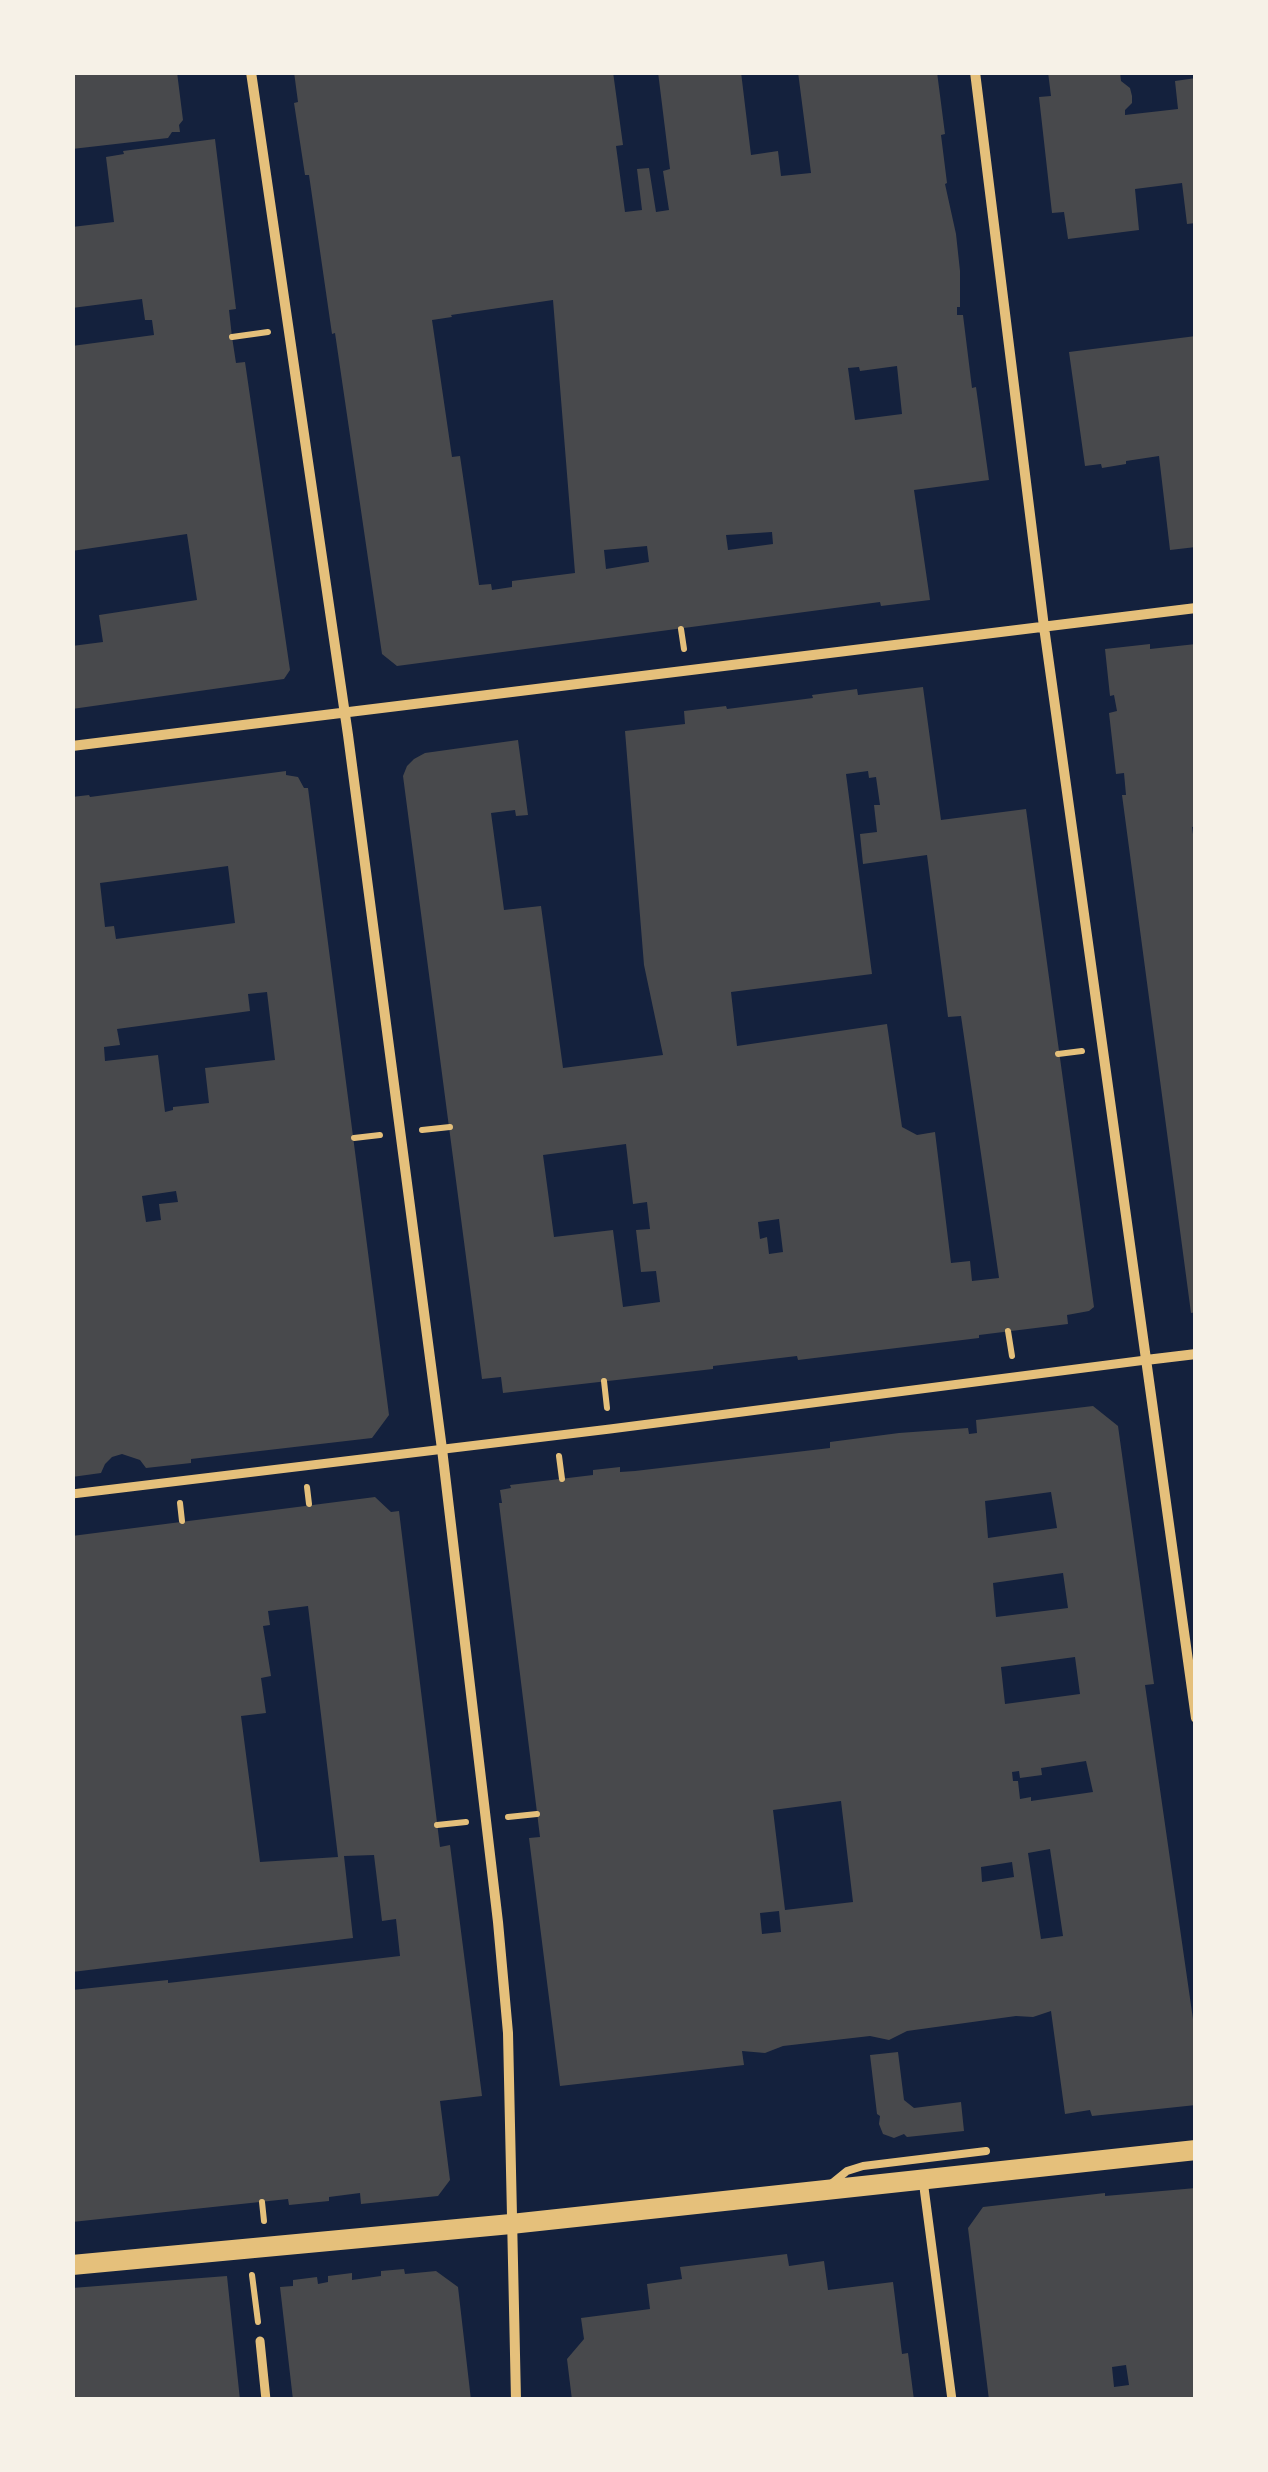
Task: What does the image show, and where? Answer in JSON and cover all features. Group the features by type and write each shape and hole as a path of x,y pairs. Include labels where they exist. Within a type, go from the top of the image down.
{"main road":[{"path":"72,2265 511,2224 1196,2150"}],"street":[{"path":"252,72 344,711 442,1450 498,1922 508,2033 516,2400"},
{"path":"975,72 1044,627 1196,1718"},
{"path":"72,746 1196,608"},
{"path":"72,1494 1196,1354"},
{"path":"923,2180 952,2400"},
{"path":"260,2340 266,2400"}],"lane":[{"path":"824,2191 846,2172 863,2166 986,2151"}],"building":[{"path":"72,72 177,72 183,120 180,132 172,132 168,138 72,149"},
{"path":"294,72 613,72 623,145 616,146 625,212 642,210 637,169 649,168 656,212 669,210 663,171 670,169 658,72 741,72 751,155 778,151 781,176 811,173 798,72 937,72 945,134 941,135 945,184 960,271 957,315 963,315 989,480 914,490 930,600 881,606 880,602 397,666 382,654 335,333 332,334 309,175 305,175 294,103 298,102","holes":["553,300 575,573 512,581 512,587 492,590 491,584 479,585 460,456 452,457 432,320","897,366 902,414 855,420 848,368 859,367 860,371","772,532 773,544 728,550 726,535","647,546 649,562 606,569 604,550"]},
{"path":"1048,72 1120,72 1121,81 1130,88 1132,96 1125,115 1178,109 1175,81 1196,78 1196,223 1187,224 1182,183 1135,189 1139,230 1068,239 1064,212 1052,213 1039,97 1051,96"},
{"path":"215,139 236,309 229,310 232,337 236,363 245,362 290,670 284,679 72,709 72,646 103,642 99,615 197,600 187,534 72,551 72,346 154,335 152,320 145,320 142,299 72,308 72,227 114,222 106,157 124,154 123,151"},
{"path":"1196,336 1196,547 1170,550 1159,456 1102,468 1101,464 1085,466 1069,352"},
{"path":"1150,644 1150,649 1196,644 1196,826 1192,827 1196,856 1196,1312 1191,1313 1122,795 1126,795 1124,773 1116,774 1109,713 1117,711 1114,695 1110,696 1105,649"},
{"path":"923,687 941,820 1026,809 1094,1307 1067,1315 1068,1324 979,1338 798,1360 797,1356 503,1393 501,1377 482,1379 403,776 407,766 425,753 518,740 528,815 516,816 515,810 491,813 504,910 541,906 563,1068 663,1055 644,965 625,731 685,724 684,711 726,706 727,709 857,689 858,695","holes":["868,771 869,778 876,777 880,805 874,805 877,832 860,834 863,864 927,855 948,1017 961,1016 999,1278 972,1281 970,1261 951,1263 935,1132 917,1135 902,1127 887,1024 737,1046 731,992 872,974 846,774","626,1144 633,1204 647,1202 650,1229 636,1230 641,1272 656,1271 660,1302 623,1307 613,1230 554,1237 543,1155","779,1219 783,1252 769,1254 767,1237 760,1239 758,1222"]},
{"path":"286,771 286,775 298,777 308,788 389,1415 372,1438 191,1459 191,1463 146,1468 140,1460 122,1454 112,1457 101,1473 72,1477 72,797","holes":["228,866 235,923 116,939 114,926 105,927 100,883","267,992 275,1060 205,1068 209,1103 173,1107 165,1112 158,1055 105,1061 104,1047 120,1045 117,1029 250,1011 248,994","176,1191 178,1202 159,1204 161,1220 146,1222 142,1196"]},
{"path":"1093,1406 1118,1426 1154,1684 1145,1685 1196,2040 1196,2105 1092,2116 1090,2110 1065,2114 1051,2011 1033,2017 907,2031 889,2040 870,2036 783,2046 765,2053 742,2051 744,2065 560,2086 529,1838 540,1837 500,1490 511,1488 510,1485 593,1475 593,1470 620,1467 620,1472 635,1471 830,1448 830,1442 899,1433 968,1428 969,1434 977,1433 976,1420","holes":["1051,1492 1057,1528 988,1538 985,1501","1063,1573 1068,1608 996,1617 993,1583","1075,1657 1080,1694 1005,1704 1001,1667","1086,1761 1093,1792 1031,1801 1031,1797 1020,1799 1018,1781 1013,1781 1012,1772 1019,1771 1020,1778 1042,1775 1041,1768","841,1801 853,1902 785,1910 773,1810","1050,1849 1063,1936 1041,1939 1028,1853","1012,1862 1014,1877 982,1882 981,1867","779,1911 781,1932 762,1934 760,1913"]},
{"path":"375,1497 391,1512 399,1511 440,1847 450,1845 482,2096 440,2101 450,2180 438,2196 361,2204 360,2193 329,2197 329,2201 289,2205 288,2199 72,2222 72,1990 400,1956 396,1919 382,1921 374,1855 344,1856 353,1938 72,1972 72,1536","holes":["308,1606 338,1857 260,1862 241,1716 266,1713 261,1678 271,1676 263,1626 270,1625 268,1611"]},
{"path":"898,2052 904,2100 914,2108 961,2102 964,2131 894,2138 883,2134 870,2055"},
{"path":"1196,2188 1196,2400 989,2400 968,2228 983,2207","holes":["1126,2365 1129,2385 1114,2387 1112,2367"]},
{"path":"787,2254 789,2266 824,2261 828,2290 893,2282 902,2354 908,2353 914,2400 572,2400 567,2359 584,2339 581,2318 650,2309 647,2284 682,2279 680,2267"},
{"path":"404,2269 405,2274 436,2271 458,2287 471,2400 293,2400 280,2287 293,2286 293,2280 317,2277 318,2284 328,2282 328,2276 352,2273 352,2280"},
{"path":"227,2276 240,2400 72,2400 72,2288"}]}
